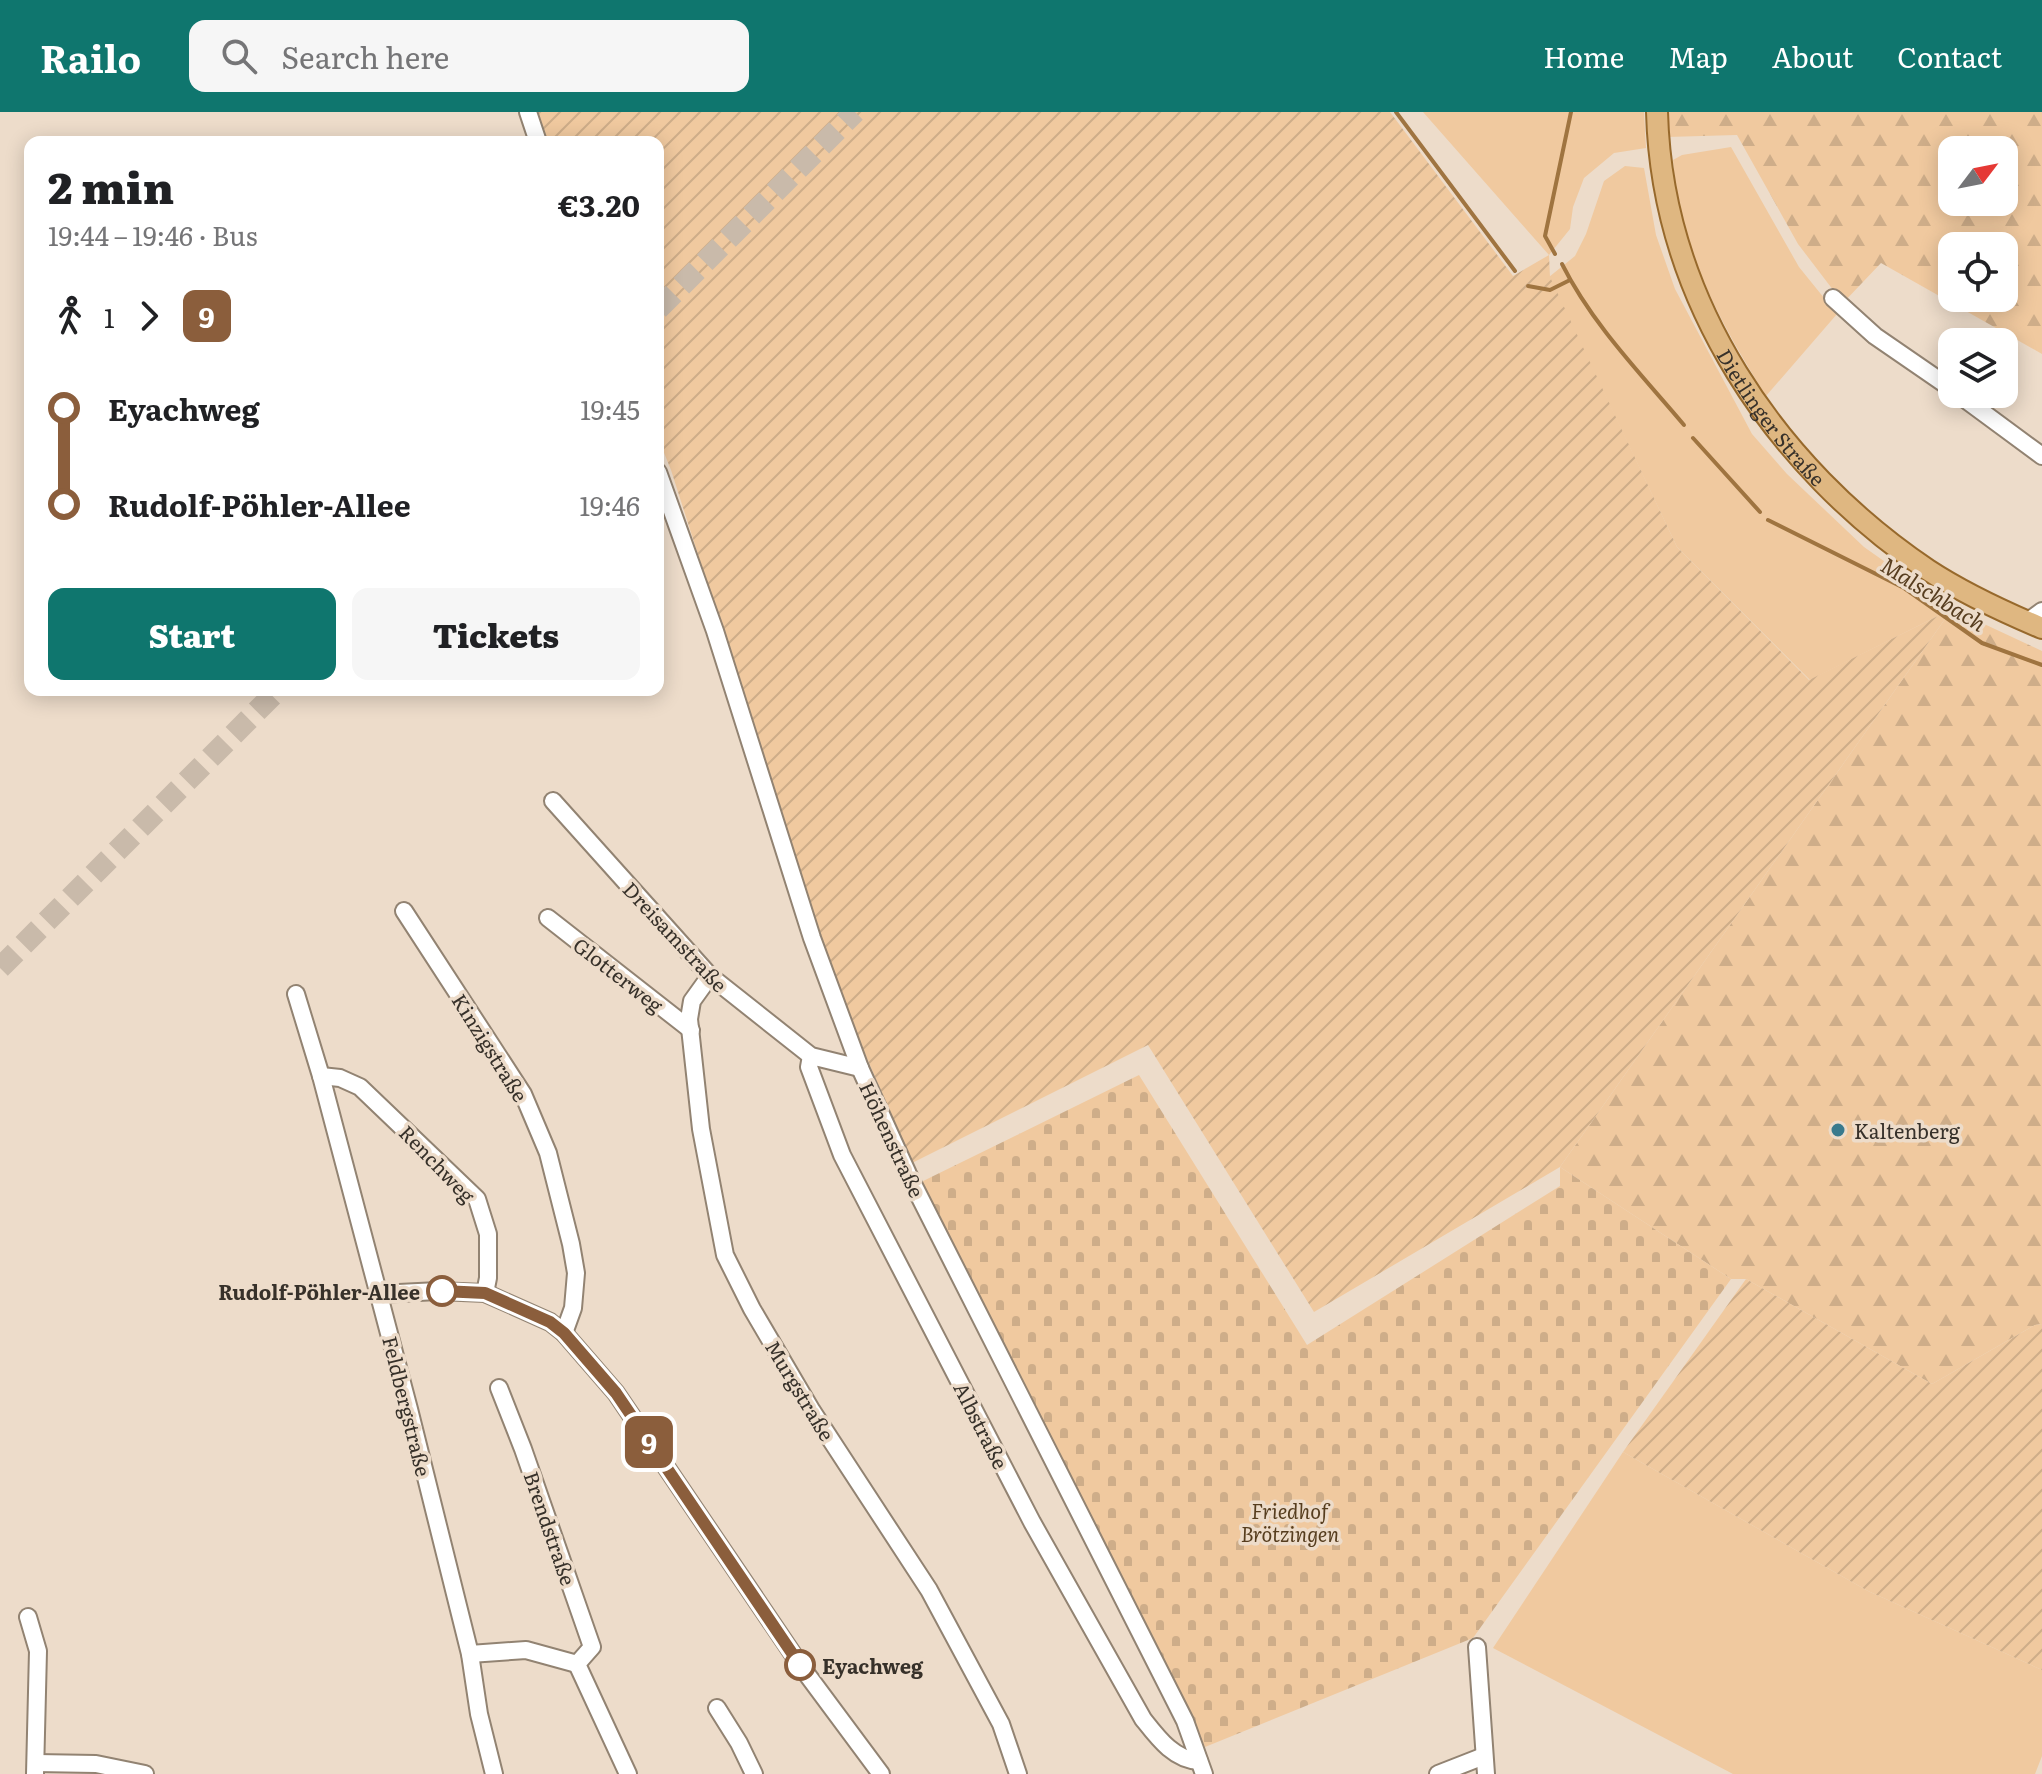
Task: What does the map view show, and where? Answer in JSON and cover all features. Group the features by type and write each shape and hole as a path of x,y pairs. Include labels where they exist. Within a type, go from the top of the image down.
{"main road":[{"name":"Dietlinger Straße","path":"1657,112 1663,189 1690,281 1729,359 1779,432 1811,470 1882,536 1931,572 2037,620"}],"street":[{"path":"528,112 536,136"},
{"path":"1833,298 1875,336 1938,379"},
{"path":"1977,408 2042,456"},
{"name":"Höhenstraße","path":"664,489 719,643 821,965 860,1068 908,1174 1185,1721 1202,1768"},
{"name":"Dreisamstraße","path":"553,801 710,976 811,1056 860,1068"},
{"name":"Kinzigstraße","path":"404,911 523,1094 548,1153 576,1273 573,1308 564,1333"},
{"name":"Glotterweg","path":"548,918 691,1030"},
{"name":"Murgstraße","path":"710,976 692,1001 689,1019 701,1129 725,1255 752,1309 812,1411 929,1590 1001,1724 1018,1774"},
{"name":"Feldbergstraße","path":"296,994 379,1294 470,1654 479,1714 494,1774"},
{"name":"Albstraße","path":"811,1056 809,1067 842,1155 1032,1522 1143,1719 1162,1744 1202,1768"},
{"name":"Renchweg","path":"321,1076 340,1078 360,1087 477,1199 488,1234 485,1293"},
{"path":"379,1294 438,1291 485,1293 550,1322 564,1333 616,1393 803,1669 881,1774"},
{"name":"Brendstraße","path":"499,1388 592,1647 577,1664"},
{"path":"28,1617 38,1651 35,1768 96,1764 145,1774"},
{"path":"1477,1647 1486,1774"},
{"path":"470,1654 526,1650 577,1664 628,1774"},
{"path":"717,1708 754,1774"},
{"path":"1438,1774 1484,1756"}],"green space":[{"path":"537,112 1390,112 1513,276 1549,255 1550,277 1677,547 1809,680 1952,609 1560,1167 1314,1312 1148,1045 912,1163 822,942 664,453 664,136 545,136"},
{"path":"1423,112 1644,112 1646,148 1614,153 1584,178 1573,207 1570,229 1549,255"},
{"path":"1669,112 2042,112 2042,354 2018,340 2018,328 1996,328 1968,312 2018,312 2018,232 1938,232 1938,295 1881,263 1843,303 1798,244 1737,135 1667,137"},
{"path":"1731,147 1799,267 1837,314 1766,396 1733,341 1704,283 1677,192 1673,160 1682,155"},
{"path":"1625,166 1644,168 1656,235 1675,289 1752,434 1787,474 1864,547 1952,609 1810,680 1677,547 1549,277 1575,256 1604,181"},
{"path":"1952,609 2042,651 2042,1324 2035,1325 1932,1384 1746,1279 1731,1279 1560,1167"},
{"name":"Friedhof Brötzingen","path":"1139,1075 1307,1345 1560,1186 1560,1167 1731,1279 1473,1638 1205,1747 1117,1568 917,1184"},
{"path":"1746,1279 1932,1384 2035,1325 2042,1324 2042,1670 1868,1591 1623,1452"},
{"path":"1623,1452 1868,1591 2042,1670 2042,1756 2035,1774 1733,1774 1493,1648"}],"waterway":[{"path":"1396,112 1515,271"},
{"name":"Malschbach","path":"1555,254 1545,236 1571,112"},
{"name":"Malschbach","path":"1562,264 1602,328 1684,425"},
{"path":"1528,286 1550,290 1570,280"},
{"name":"Malschbach","path":"1693,438 1760,512"},
{"name":"Malschbach","path":"1768,520 1904,588 1982,643 2042,665"}],"tunnel":[{"path":"664,303 855,112"},
{"path":"0,968 272,696"}],"bus line":[{"name":"9","path":"442,1291 485,1293 550,1322 564,1333 616,1393 800,1665"}],"place":[{"name":"Kaltenberg","path":"1838,1130"},
{"name":"Rudolf-Pöhler-Allee","path":"442,1291"},
{"name":"Eyachweg","path":"800,1665"}]}
